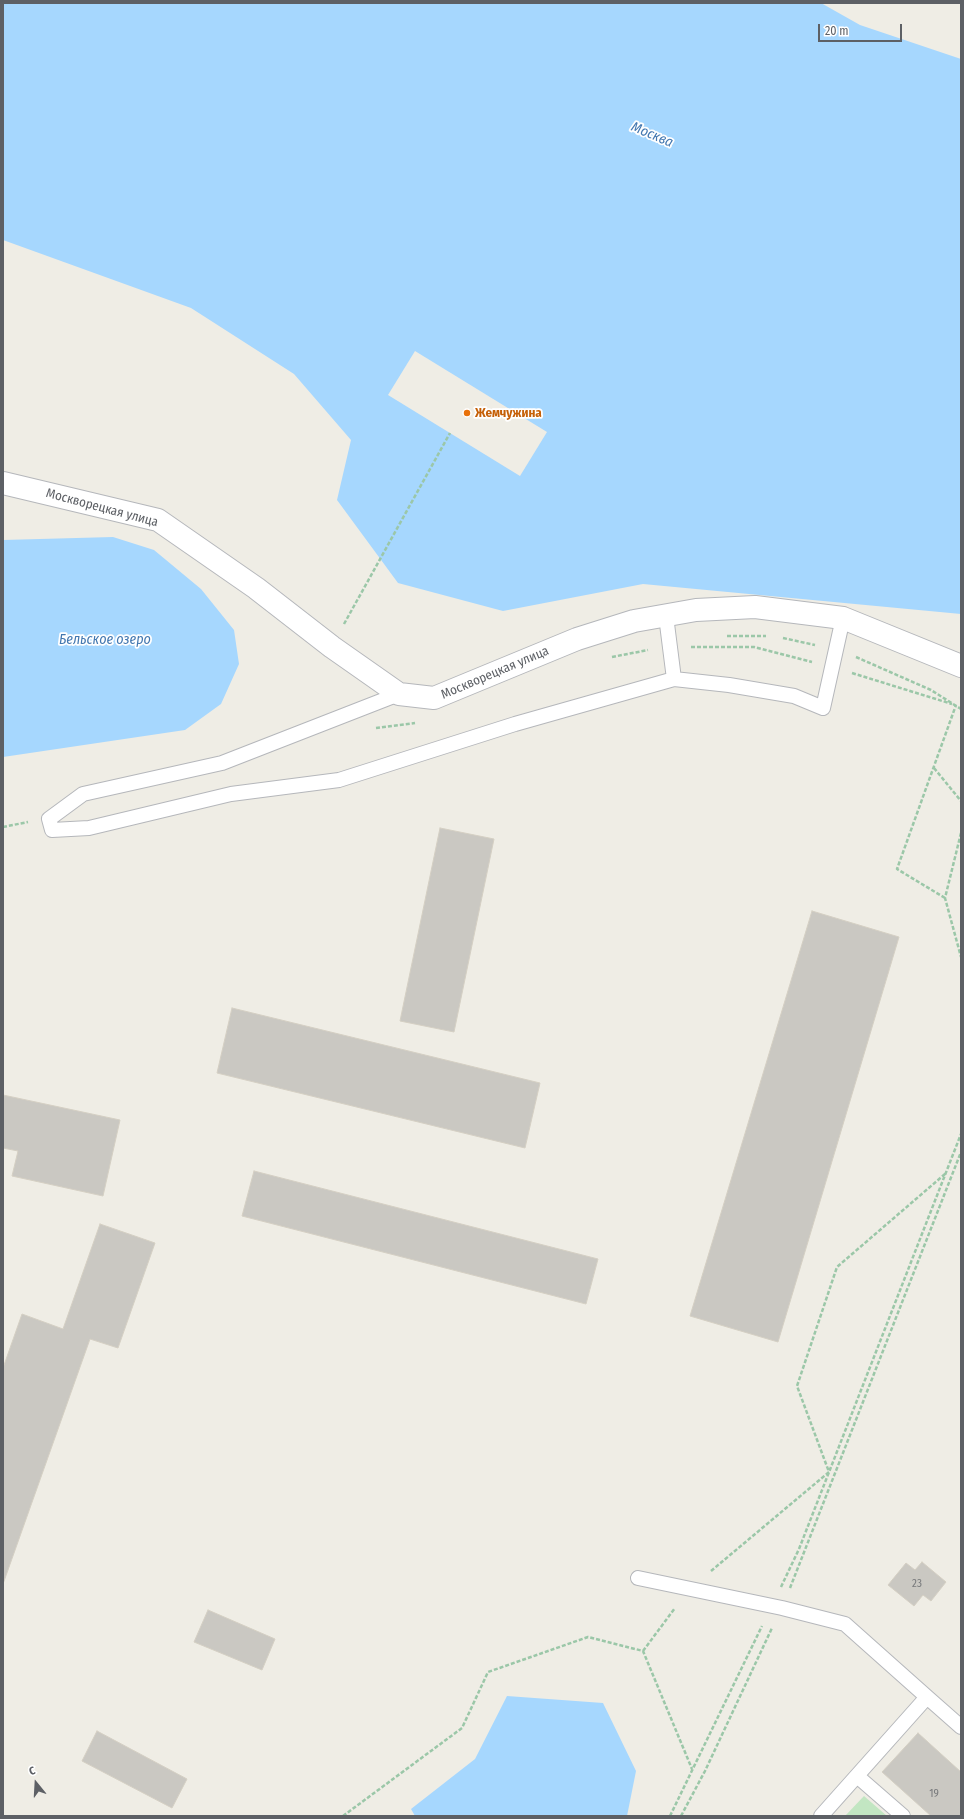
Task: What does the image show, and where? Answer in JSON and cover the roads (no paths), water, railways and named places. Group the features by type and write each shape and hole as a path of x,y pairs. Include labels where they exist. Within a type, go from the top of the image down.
{"street":[{"name":"Москворецкая улица","path":"3,483 158,520 256,588 332,647 399,694 434,698 577,639 634,621 696,610 755,607 843,618 961,666"}],"lane":[{"path":"666,616 674,679"},
{"path":"399,694 222,763 83,794 49,818 52,830 89,828 231,794 339,780 515,724 674,679 730,685 794,696 823,708 843,618"},
{"path":"638,1578 777,1607 845,1624 961,1726"},
{"path":"821,1816 927,1697"},
{"path":"856,1776 903,1816"}],"water":[{"name":"Москва","path":"3,3 821,3 860,25 961,59 961,614 643,584 503,611 398,583 337,500 351,440 294,374 191,308 3,240"},
{"name":"Бельское озеро","path":"113,537 154,550 201,589 234,630 239,664 221,704 185,730 3,757 3,540"},
{"path":"507,1696 603,1703 636,1771 627,1816 415,1816 411,1809 475,1759"}],"place":[{"name":"Жемчужина","path":"467,413"}]}
